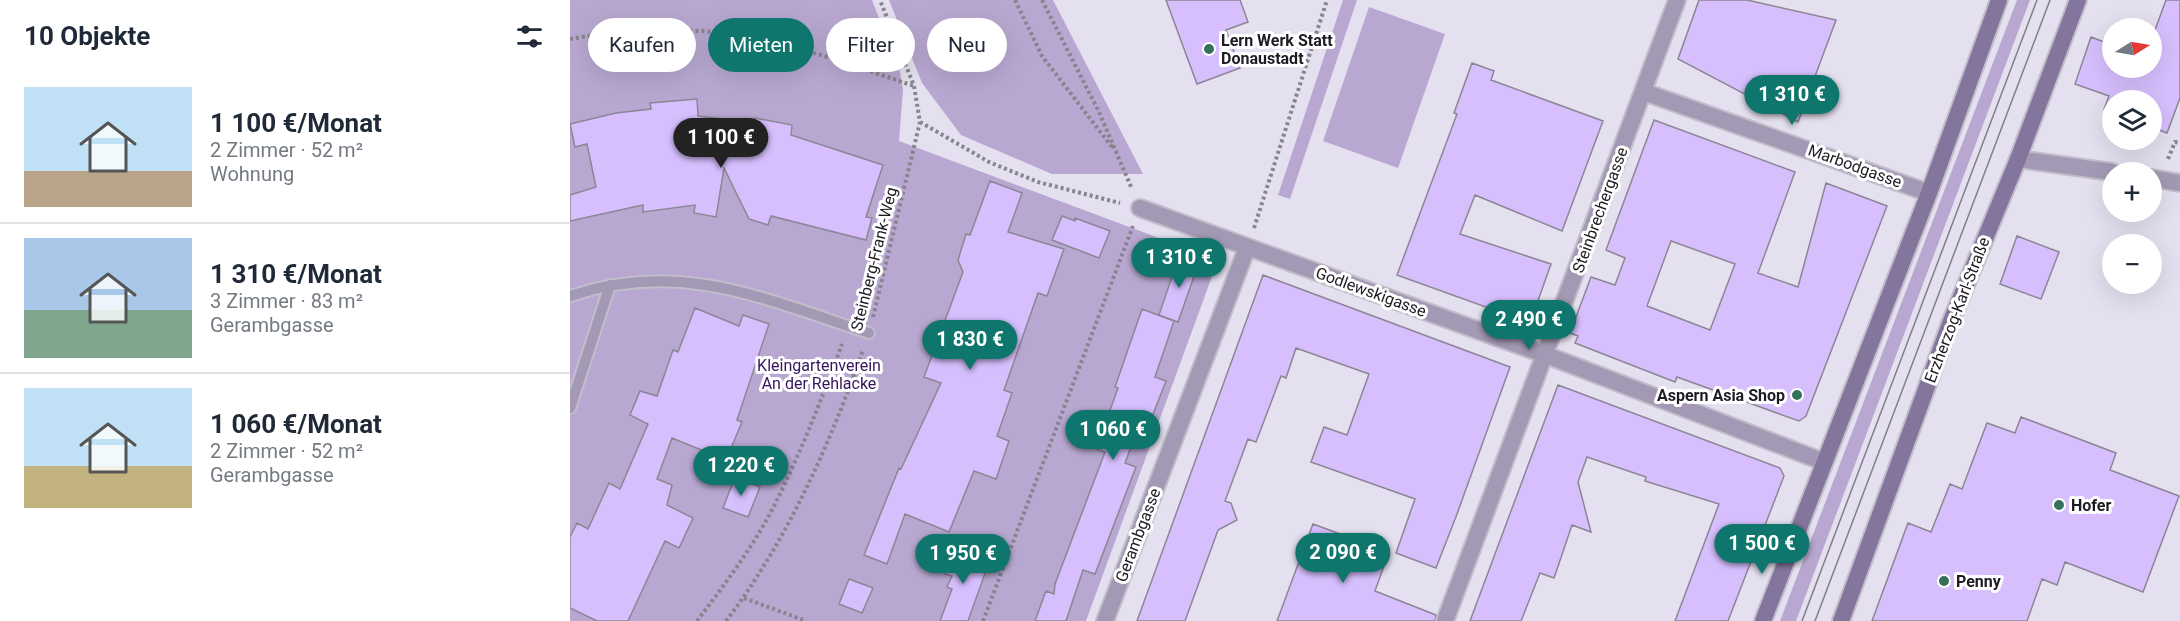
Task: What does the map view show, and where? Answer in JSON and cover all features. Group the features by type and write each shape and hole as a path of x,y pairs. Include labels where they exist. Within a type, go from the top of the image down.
{"main road":[{"path":"1763,621 1929,193 1999,0"},
{"name":"Erzherzog-Karl-Straße","path":"1841,621 1951,321 2018,159 2078,0"}],"street":[{"name":"Steinbrechergasse","path":"1445,621 1677,0"},
{"name":"Marbodgasse","path":"1644,92 1929,193"},
{"path":"2018,159 2102,171"},
{"path":"2162,180 2180,183"},
{"name":"Godlewskigasse","path":"1140,208 1546,355 1824,462"},
{"name":"Gerambgasse","path":"1106,621 1247,248"}],"lane":[{"path":"570,296 610,285 649,280 702,282 740,291 869,333"},
{"path":"570,408 610,285"}],"path":[{"path":"880,0 914,86 920,122 989,162 1038,182 1140,208"},
{"path":"1015,0 1042,56 1116,153"},
{"path":"983,621 1140,208 1099,112 1042,0"},
{"path":"1247,248 1327,0"},
{"path":"570,39 596,35 680,30 745,36 833,60 914,86"},
{"name":"Steinberg-Frank-Weg","path":"726,621 744,598 791,517 843,407 869,333 920,122"},
{"path":"2166,163 2175,142 2180,143"},
{"path":"697,621 736,569 773,507 819,408 848,326"},
{"path":"744,598 806,621"}],"green space":[{"name":"Kleingartenverein An der Rehlacke","path":"570,0 872,0 879,18 826,18 826,72 900,72 903,90 899,141 1218,260 1086,621 570,621"},
{"path":"889,0 1053,0 1143,174 1052,174 961,135 922,83 915,65 915,18 896,18"},
{"path":"1343,0 1357,0 1290,199 1278,195"},
{"path":"2017,0 2030,0 1796,621 1780,621"},
{"path":"1369,7 1445,34 1398,168 1323,141"}],"building":[{"name":"Lern Werk Statt Donaustadt","path":"1166,0 1240,0 1248,22 1226,30 1240,68 1197,84"},
{"path":"1699,0 1747,0 1836,20 1798,122 1678,59"},
{"path":"2166,0 2180,0 2180,98 2167,133 2162,131 2162,90 2102,90 2102,94 2075,84 2091,37 2102,41 2102,78 2162,78 2162,18 2159,18"},
{"path":"1472,63 1494,71 1491,80 1603,121 1562,231 1475,195 1460,234 1551,264 1530,323 1397,275 1457,114 1454,113"},
{"path":"697,99 698,116 754,123 755,118 792,125 791,135 883,165 866,217 872,218 866,240 771,216 768,225 749,219 724,168 716,217 694,213 695,205 643,212 643,205 570,221 570,195 596,187 587,144 575,147 570,124 616,113 651,109 650,103"},
{"path":"1654,120 1795,172 1758,273 1798,287 1826,183 1887,206 1806,416 1799,421 1677,377 1675,382 1575,343 1578,336 1570,333 1591,277 1615,285 1625,258 1606,250","holes":["1671,241 1735,264 1710,330 1647,306"]},
{"path":"990,181 1022,193 1008,232 1064,249 1047,296 1038,293 1004,390 1012,393 997,436 1009,441 996,479 974,471 949,532 905,514 887,564 864,555 899,468 901,469 941,383 924,377 963,272 958,260 966,234 970,235"},
{"path":"1062,216 1075,221 1075,218 1110,231 1099,258 1052,240"},
{"path":"2017,236 2059,252 2041,299 2000,284"},
{"path":"1179,256 1199,262 1178,322 1159,315"},
{"path":"1263,275 1510,367 1457,514 1436,568 1396,553 1415,499 1311,462 1324,427 1347,435 1369,374 1296,348 1286,378 1281,376 1256,442 1248,439 1225,501 1231,503 1237,520 1218,530 1185,621 1137,621"},
{"path":"695,308 739,326 743,315 769,324 737,420 742,422 726,460 672,438 657,479 672,485 667,505 693,518 679,548 665,541 628,621 597,621 570,608 570,537 577,523 588,529 609,483 620,489 648,424 630,415 640,391 657,396 673,350 678,352"},
{"path":"1142,309 1174,321 1155,377 1166,381 1152,417 1143,414 1125,463 1136,467 1095,574 1083,570 1066,621 1035,621 1046,591 1054,594 1055,584 1105,452 1096,449 1118,388 1115,387"},
{"path":"1558,385 1780,468 1784,476 1728,621 1675,621 1719,504 1645,481 1646,477 1587,457 1578,482 1591,532 1572,525 1554,578 1540,573 1521,621 1470,621"},
{"name":"Hofer","path":"2021,417 2116,453 2110,470 2179,496 2143,592 2065,562 2057,585 2042,579 2027,621 1872,621 1908,523 1931,532 1950,484 1962,489 1987,423 2015,433"},
{"path":"735,477 760,487 748,517 723,508"},
{"path":"1313,524 1389,552 1375,591 1436,615 1435,621 1277,621"},
{"path":"953,549 989,562 968,621 940,621 952,589 947,587 952,576 945,574"},
{"path":"849,579 873,588 862,613 839,604"}],"tram line":[{"path":"1802,621 2037,0"},
{"path":"1815,621 2050,0"}],"place":[{"name":"Lern Werk Statt Donaustadt","path":"1209,49"},
{"name":"Aspern Asia Shop","path":"1797,395"},
{"name":"Hofer","path":"2059,505"},
{"name":"Penny","path":"1944,581"}]}
